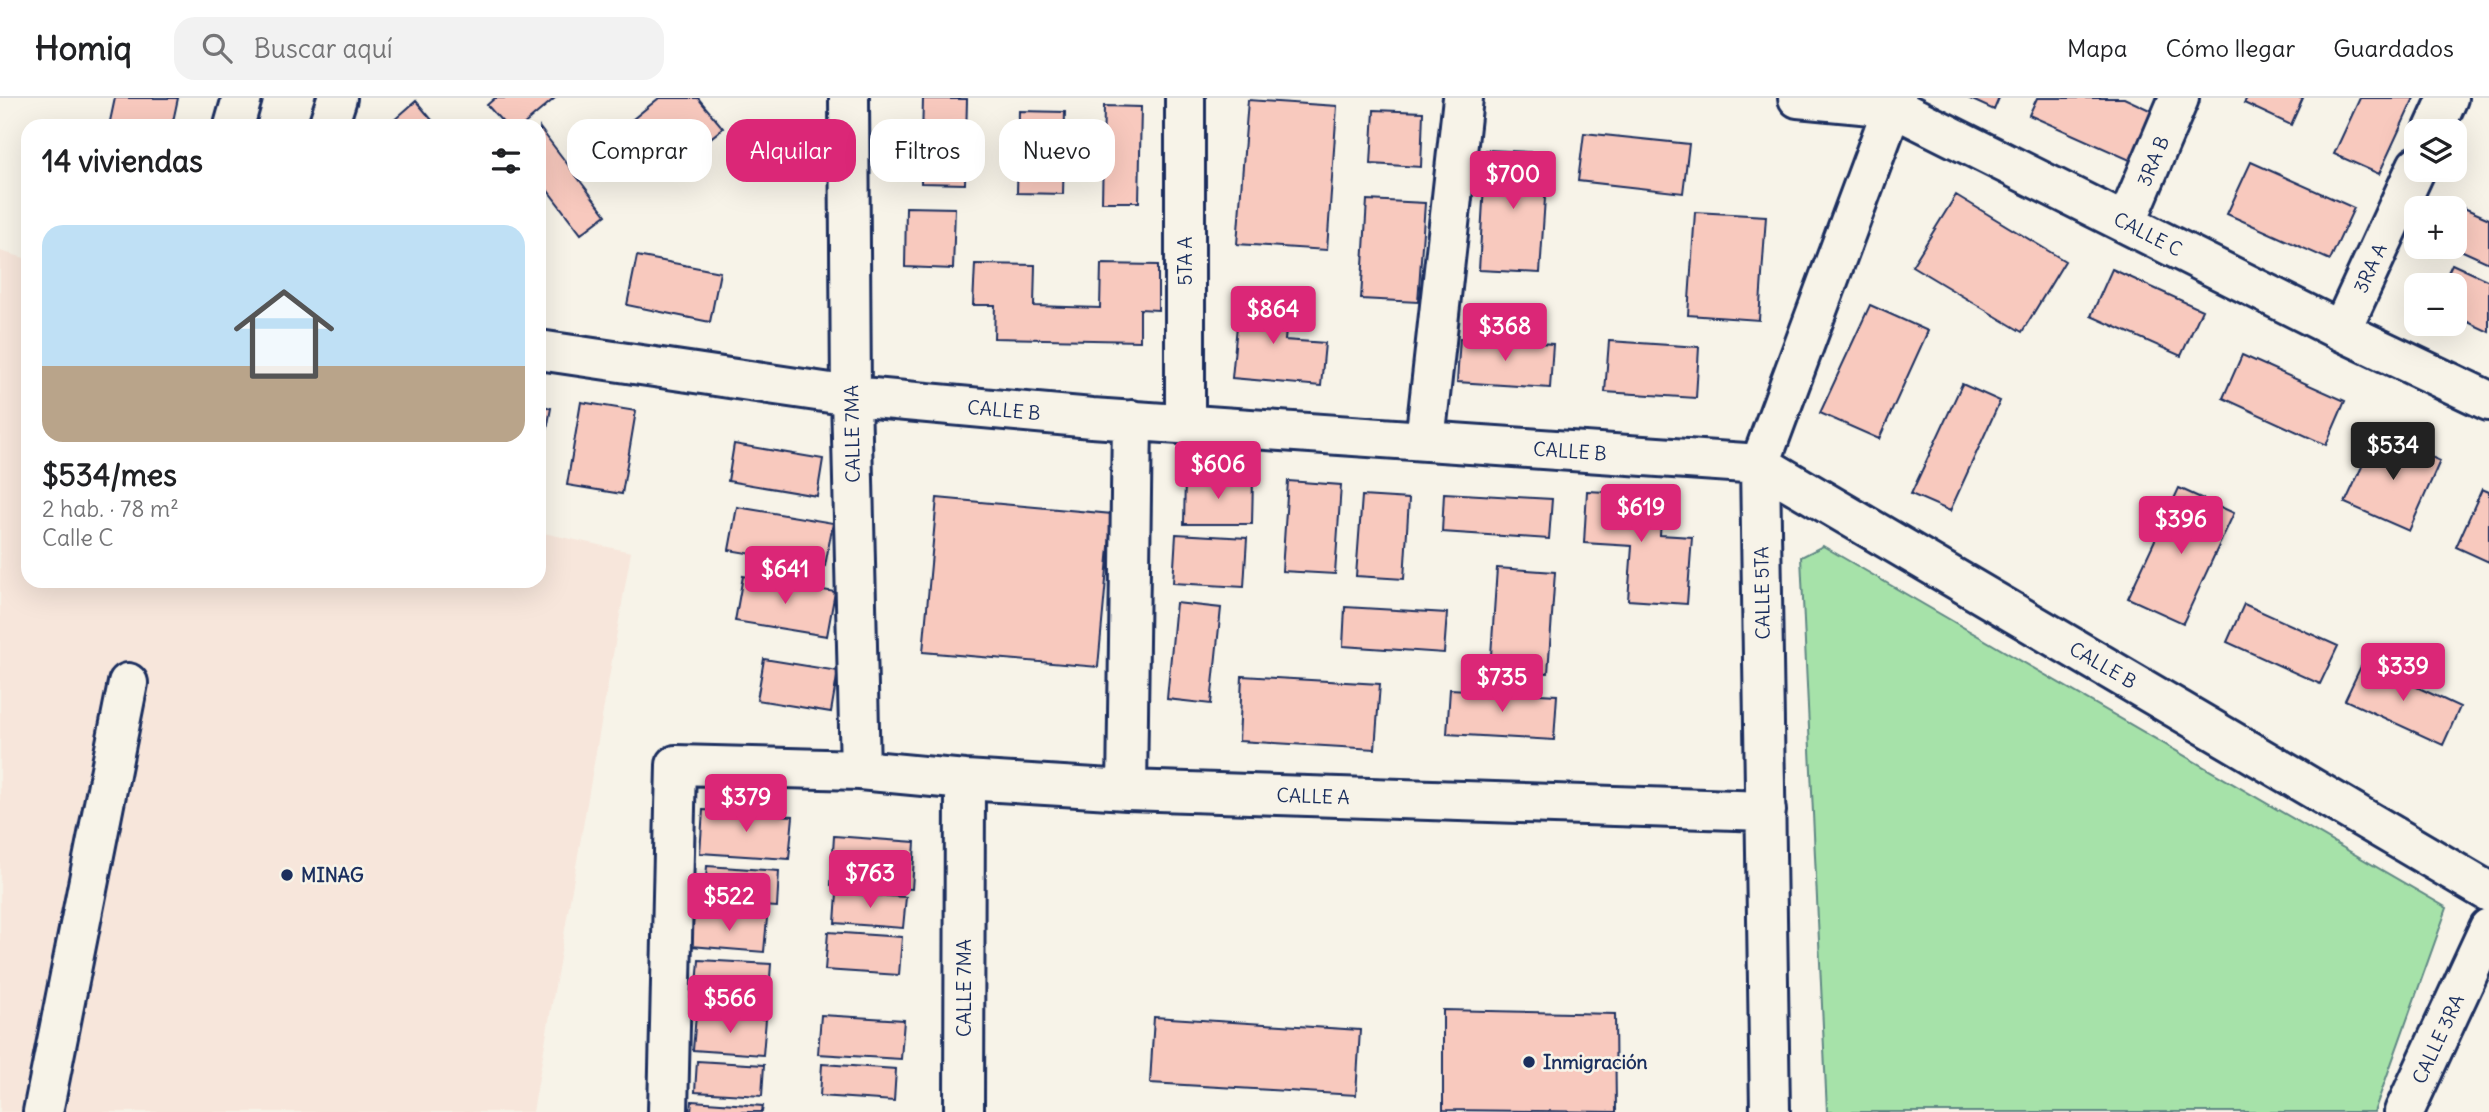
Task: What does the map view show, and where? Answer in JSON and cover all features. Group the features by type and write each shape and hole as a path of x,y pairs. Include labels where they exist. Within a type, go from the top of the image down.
{"street":[{"path":"236,119 242,98"},
{"path":"330,119 337,98"},
{"name":"CALLE 7MA","path":"849,98 851,396 860,770"},
{"name":"5TA A","path":"1185,98 1185,424"},
{"path":"1425,441 1463,98"},
{"name":"CALLE C","path":"1798,98 1895,102 2126,223 2341,331 2489,401"},
{"name":"3RA B","path":"2126,223 2179,98"},
{"path":"2438,119 2448,98"},
{"name":"CALLE 5TA","path":"1770,1112 1760,464 1895,102"},
{"name":"3RA A","path":"2341,331 2410,182"},
{"name":"CALLE B","path":"546,351 851,396 1093,418 1760,464 2489,892"},
{"path":"1127,790 1132,420"},
{"path":"43,1112 128,683"},
{"name":"CALLE A","path":"668,1112 676,765 860,770 965,780 1127,790 1766,811"},
{"name":"CALLE 7MA","path":"964,1112 965,780"},
{"name":"CALLE 3RA","path":"2404,1112 2489,928"}],"shaded area":[{"name":"MINAG","path":"0,251 21,257 21,588 546,588 546,534 631,552 533,1112 0,1112"}],"green space":[{"path":"1823,546 2447,908 2374,1112 1827,1112 1801,557"}],"building":[{"path":"115,98 178,98 174,119 110,119"},
{"path":"495,98 555,98 530,119 500,119 487,105"},
{"path":"659,98 698,98 723,128 712,137 712,119 633,119"},
{"path":"1968,98 1999,98 1994,110"},
{"path":"2037,98 2124,98 2154,112 2132,161 2029,115"},
{"path":"2247,98 2303,98 2291,125 2244,103"},
{"path":"2360,98 2414,98 2379,174 2334,154"},
{"path":"923,99 967,99 967,119 923,119"},
{"path":"1248,100 1337,106 1327,250 1237,244"},
{"path":"416,101 431,119 395,119"},
{"path":"1104,106 1141,107 1139,202 1102,202 1102,182 1115,182 1115,119 1104,119"},
{"path":"1374,110 1423,112 1421,167 1371,164"},
{"path":"1019,111 1065,112 1065,119 1019,119"},
{"path":"1584,133 1689,144 1683,193 1578,181"},
{"path":"546,136 567,164 567,182 581,182 606,215 581,234 546,188"},
{"path":"1486,150 1548,153 1540,273 1479,270"},
{"path":"2251,162 2354,208 2330,260 2227,214"},
{"path":"921,182 965,182 965,184"},
{"path":"1017,182 1063,182 1063,194 1017,193"},
{"path":"1956,195 2065,261 2022,332 1912,266"},
{"path":"1367,200 1425,203 1418,302 1361,299"},
{"path":"906,207 955,208 953,269 905,267"},
{"path":"2467,209 2489,219 2489,263 2467,253"},
{"path":"1695,212 1766,216 1759,320 1688,315"},
{"path":"637,256 720,272 710,322 627,305"},
{"path":"975,264 1035,265 1034,306 1100,308 1101,264 1158,265 1158,310 1140,309 1140,341 994,338 995,305 973,305"},
{"path":"2452,264 2489,281 2489,332 2467,322 2467,273 2448,273"},
{"path":"2112,269 2202,310 2181,356 2091,316"},
{"path":"1240,294 1289,299 1285,340 1325,343 1321,386 1232,378"},
{"path":"1870,305 1928,331 1879,439 1820,413"},
{"path":"1460,338 1553,344 1550,388 1457,382"},
{"path":"1609,341 1699,347 1696,398 1605,392"},
{"path":"2242,355 2345,401 2326,445 2223,398"},
{"path":"1962,384 2000,401 1950,511 1911,494"},
{"path":"581,402 636,411 622,494 567,485"},
{"path":"546,407 551,408 546,435"},
{"path":"2378,432 2440,461 2409,531 2345,503"},
{"path":"734,444 823,459 817,496 728,481"},
{"path":"1185,478 1253,478 1252,524 1184,524"},
{"path":"1288,481 1341,485 1335,574 1282,571"},
{"path":"2179,488 2234,513 2183,623 2128,598"},
{"path":"2482,489 2489,492 2489,562 2456,547"},
{"path":"1587,491 1663,495 1660,535 1692,537 1687,604 1628,600 1632,546 1584,543"},
{"path":"1444,493 1552,499 1549,539 1442,532"},
{"path":"1362,496 1409,499 1404,579 1356,576"},
{"path":"937,498 1112,514 1098,667 923,652"},
{"path":"737,507 833,523 825,566 729,550"},
{"path":"1176,534 1247,538 1244,587 1173,583"},
{"path":"1497,568 1555,572 1548,673 1490,670"},
{"path":"743,576 835,592 827,636 735,621"},
{"path":"1176,603 1221,608 1211,704 1167,699"},
{"path":"2244,604 2338,646 2320,684 2227,642"},
{"path":"1345,607 1447,613 1444,653 1343,646"},
{"path":"764,659 838,671 831,712 757,700"},
{"path":"2363,662 2460,707 2443,745 2345,700"},
{"path":"1242,676 1380,684 1375,749 1239,741"},
{"path":"1450,689 1557,695 1554,740 1447,734"},
{"path":"703,810 793,816 789,859 700,853"},
{"path":"834,836 915,842 912,889 831,885"},
{"path":"707,866 779,871 777,907 704,902"},
{"path":"837,893 906,897 903,928 835,923"},
{"path":"694,914 767,918 764,952 691,946"},
{"path":"828,932 902,937 899,975 825,970"},
{"path":"699,960 771,964 768,1005 696,1000"},
{"name":"Inmigración","path":"1443,1010 1615,1014 1616,1112 1443,1110"},
{"path":"696,1015 766,1019 763,1055 693,1050"},
{"path":"821,1015 904,1020 901,1059 818,1054"},
{"path":"1154,1017 1360,1030 1356,1095 1150,1083"},
{"path":"697,1061 764,1065 762,1096 695,1092"},
{"path":"822,1064 896,1069 894,1101 820,1096"},
{"path":"692,1101 763,1106 762,1112 691,1112"}],"place":[{"name":"MINAG","path":"287,875"},
{"name":"Inmigración","path":"1529,1062"}]}
